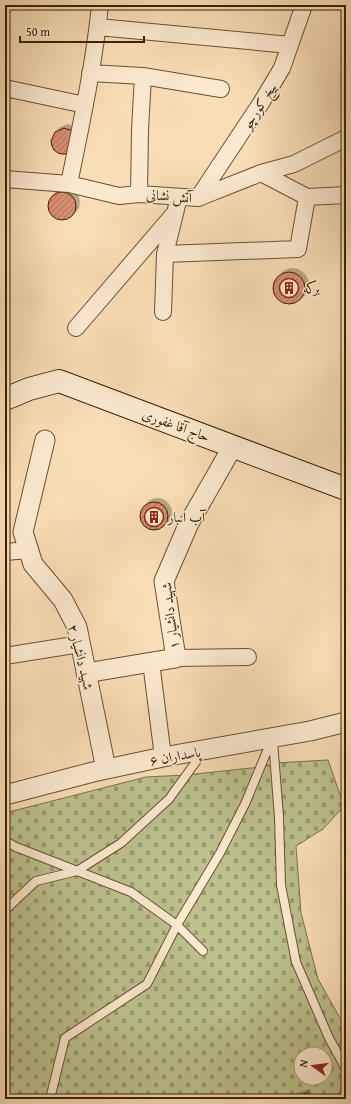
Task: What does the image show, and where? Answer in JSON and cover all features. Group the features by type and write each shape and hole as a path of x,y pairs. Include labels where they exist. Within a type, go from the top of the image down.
{"main road":[{"name":"حاج آقا غفوری","path":"5,399 29,389 59,381 346,489"}],"street":[{"path":"69,184 85,105 98,27 100,5"},
{"name":"بیخ کورچو","path":"198,198 261,103 282,68 304,5"},
{"path":"98,27 290,45"},
{"path":"90,73 143,76 221,89"},
{"path":"139,194 143,76"},
{"path":"5,88 85,105"},
{"name":"آتش نشانی","path":"8,184 69,184 119,196 139,194 177,205 261,173 294,164 346,138"},
{"path":"261,173 307,197 346,195"},
{"path":"165,254 298,249 307,197"},
{"path":"163,312 165,254 177,205"},
{"path":"76,328 177,205"},
{"name":"شهید دانشیار ۲","path":"45,440 24,532 33,564 63,600 77,627 106,769"},
{"name":"شهید دانشیار ۱","path":"86,673 176,658 164,581 189,523 233,446"},
{"path":"5,552 29,550"},
{"path":"5,656 80,644"},
{"path":"176,658 248,657"},
{"name":"شهید دانشیار ۱","path":"151,662 163,757"},
{"name":"پاسداران ۶","path":"5,795 106,769 163,757 310,731 346,722"}],"lane":[{"path":"50,1099 65,1038 147,984 177,925 224,846 245,804 272,738"},
{"path":"272,738 279,817 281,885 296,962 329,1038 346,1069"},
{"path":"5,910 36,881 77,870 121,843 169,799 204,750"},
{"path":"5,841 16,847 131,892 177,925 203,951"}],"green space":[{"path":"328,760 344,806 323,829 296,846 301,913 318,979 346,1029 346,1099 5,1099 5,813 146,777 186,775 260,767 275,763"}],"building":[{"path":"64,128 74,133 67,154 58,153 54,150 51,141 55,132"},
{"path":"62,192 72,196 76,206 72,216 62,220 52,216 48,206 52,196"},
{"name":"برکه","path":"286,272 292,272 302,279 305,288 304,294 298,301 292,304 286,304 276,297 273,291 273,285 280,275"},
{"name":"آب انبار","path":"154,502 164,506 168,516 164,526 154,530 144,526 140,516 144,506"},
{"path":"306,1093 308,1099 287,1099"}],"place":[{"name":"برکه","path":"289,288"},
{"name":"آب انبار","path":"154,517"}]}
